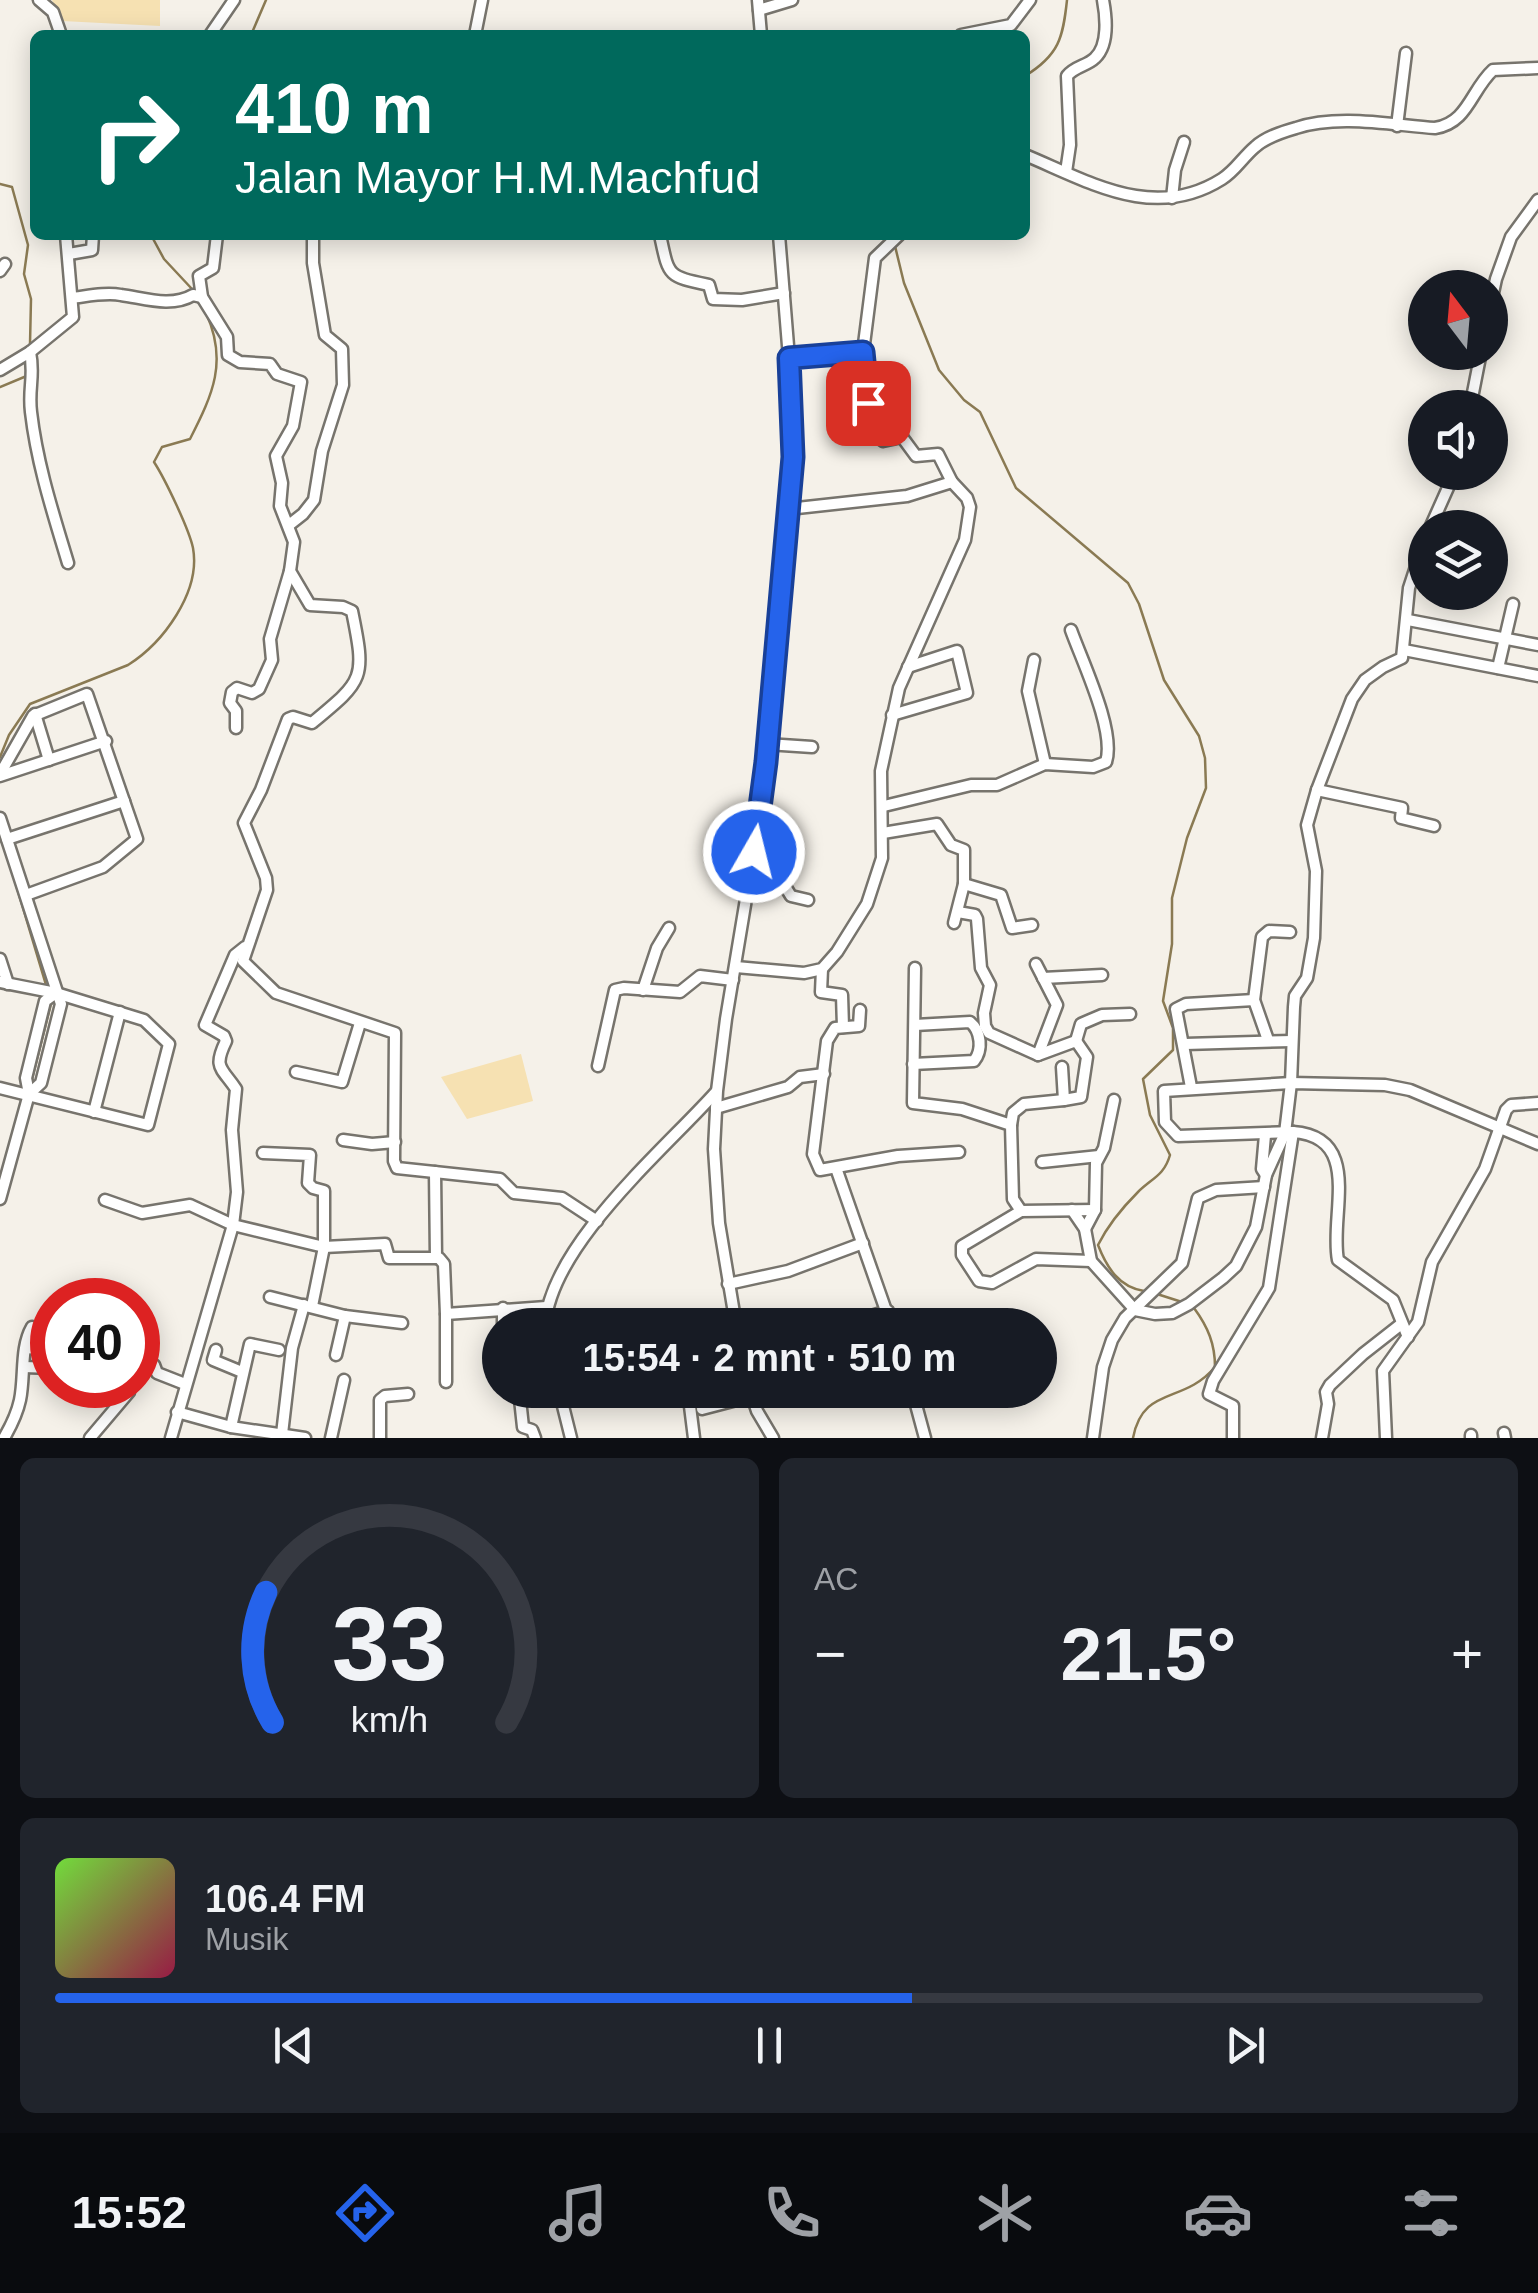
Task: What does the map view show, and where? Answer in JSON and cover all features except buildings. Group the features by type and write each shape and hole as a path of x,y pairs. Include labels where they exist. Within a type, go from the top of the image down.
{"street":[{"path":"40,0 53,12 60,30"},
{"path":"213,30 234,0"},
{"path":"476,30 482,0"},
{"path":"761,30 759,5 792,0"},
{"path":"988,30 1011,26 1030,0"},
{"path":"1066,172 1070,131 1068,76 1094,60 1100,50 1106,18 1103,0"},
{"path":"1397,126 1406,53"},
{"path":"1030,157 1114,193 1136,199 1172,198 1212,184 1232,172 1258,144 1302,126 1333,122 1449,126 1462,115 1490,72 1502,67 1536,68 1538,81"},
{"path":"1172,198 1184,142"},
{"path":"1499,270 1512,237 1538,200"},
{"path":"0,370 68,323 74,313 67,240"},
{"path":"69,254 92,250 93,240"},
{"path":"217,240 213,268 199,274 202,296 221,324 230,358 270,364 277,374 301,382 293,426 276,456 282,483 280,506 294,548 290,571 270,639 272,660 259,690 255,693 237,688 232,692 230,703 236,711 236,728"},
{"path":"289,525 314,500 322,451 343,385 342,349 324,336 313,240"},
{"path":"661,240 668,271 678,279 708,285 714,299 742,300 784,293"},
{"path":"733,1308 716,1194 716,1091 767,744 793,457 779,240"},
{"path":"894,240 875,258 863,352 865,390 882,439 902,437"},
{"path":"72,298 121,294 151,301 202,296"},
{"path":"30,352 34,375 29,384 30,398 38,460 68,563"},
{"path":"789,358 863,352"},
{"path":"843,1026 842,994 821,992 822,970 867,904 882,858 882,771 892,716 908,667 965,540 970,508 938,454 916,456 902,437 898,415"},
{"path":"788,509 907,496 952,482"},
{"path":"290,571 307,603 352,611 359,676 350,690 312,723 293,717 288,720 244,823 267,890 243,961 270,990 396,1036 397,1168 500,1179 514,1193 562,1198 596,1222"},
{"path":"1498,668 1513,604"},
{"path":"1233,1438 1232,1406 1209,1394 1269,1288 1289,1133 1295,996 1307,978 1314,938 1316,872 1307,825 1352,699 1365,680 1402,658 1408,610"},
{"path":"1408,620 1538,645"},
{"path":"884,806 971,784 997,785 1045,764 1093,767 1106,762 1104,725 1071,630"},
{"path":"1404,650 1538,676"},
{"path":"892,716 967,692 957,651 908,667"},
{"path":"1034,660 1028,692 1045,764"},
{"path":"0,776 35,714 87,694 106,741 136,843 103,868 26,894"},
{"path":"35,714 49,760"},
{"path":"0,776 106,741"},
{"path":"767,744 812,746"},
{"path":"1318,790 1402,808 1401,818 1434,826"},
{"path":"7,839 124,800"},
{"path":"0,818 56,993"},
{"path":"882,833 932,824 941,826 950,844 966,853 956,918 974,915 978,919 981,968 990,985 984,1013 986,1029 994,1037 1038,1055 1076,1041"},
{"path":"749,884 783,883 796,899 808,900"},
{"path":"964,884 1001,895 1012,928 1032,926"},
{"path":"643,990 657,948 670,928"},
{"path":"1268,1040 1254,1000 1264,933 1290,932"},
{"path":"171,1438 233,1225 237,1192 232,1130 236,1089 218,1065 226,1041 205,1025 235,955 246,946"},
{"path":"0,959 4,983 56,993 147,1021 169,1044 150,1124 0,1088"},
{"path":"1036,964 1057,1005 1038,1055"},
{"path":"736,967 804,973 822,970"},
{"path":"915,968 912,1100 916,1106 962,1109 1011,1125"},
{"path":"1043,978 1102,975"},
{"path":"598,1066 615,990 680,992 700,976 733,980"},
{"path":"0,1198 29,1094 26,1078 46,1001 56,993"},
{"path":"1191,1087 1185,1044 1175,1012 1178,1007 1254,1000"},
{"path":"860,1010 860,1025 834,1028 828,1036 813,1154 820,1170 886,1158 959,1152"},
{"path":"94,1112 120,1012"},
{"path":"1021,1212 1014,1200 1012,1113 1024,1104 1081,1097 1087,1059 1076,1041 1081,1024 1102,1015 1130,1014"},
{"path":"296,1072 342,1082 360,1022"},
{"path":"913,1064 969,1063 978,1058 980,1044 970,1022 915,1025"},
{"path":"1185,1044 1292,1041"},
{"path":"1062,1068 1064,1100"},
{"path":"716,1108 788,1087 800,1076 824,1074"},
{"path":"1408,1337 1393,1300 1338,1260 1340,1194 1333,1154 1321,1140 1289,1133 1173,1134 1165,1122 1162,1095 1167,1090 1191,1087 1385,1085 1410,1090 1538,1144"},
{"path":"502,1308 546,1307 568,1260 596,1222 716,1091"},
{"path":"1086,1229 1095,1210 1094,1171 1114,1100"},
{"path":"1386,1438 1383,1372 1418,1322 1432,1262 1485,1170 1498,1129 1511,1105 1538,1103"},
{"path":"690,1122 715,1128"},
{"path":"1072,1210 1086,1229 1091,1261 1134,1310 1155,1314 1186,1306 1236,1266 1256,1227 1266,1174 1289,1133"},
{"path":"1265,1135 1262,1169 1266,1174"},
{"path":"343,1140 394,1142"},
{"path":"263,1153 310,1156 309,1186 324,1194 324,1247 292,1348 282,1434"},
{"path":"1042,1162 1100,1156"},
{"path":"836,1168 887,1308"},
{"path":"436,1172 436,1258"},
{"path":"1093,1438 1099,1389 1118,1328 1182,1263 1198,1198 1216,1190 1264,1187"},
{"path":"105,1200 142,1213 190,1204 233,1225 324,1247 385,1244 391,1259 436,1258 444,1264 446,1382"},
{"path":"992,1226 1014,1200"},
{"path":"1091,1261 1036,1259 984,1284 960,1250 992,1226 1021,1212 1095,1210"},
{"path":"728,1284 788,1270 863,1243"},
{"path":"270,1296 345,1316 402,1323"},
{"path":"446,1314 482,1310"},
{"path":"336,1356 345,1316"},
{"path":"1322,1438 1330,1385 1400,1325"},
{"path":"4,1438 17,1412 30,1334"},
{"path":"231,1427 252,1342 279,1350"},
{"path":"26,1348 30,1348"},
{"path":"212,1360 242,1372"},
{"path":"24,1366 30,1366"},
{"path":"160,1374 185,1384"},
{"path":"331,1438 344,1380"},
{"path":"380,1438 380,1400 408,1394"},
{"path":"90,1438 115,1408"},
{"path":"520,1408 522,1427 532,1430 535,1438"},
{"path":"564,1408 571,1438"},
{"path":"690,1408 694,1438"},
{"path":"702,1410 708,1408"},
{"path":"758,1408 773,1438"},
{"path":"916,1408 924,1438"},
{"path":"178,1412 248,1433 305,1438"}],"shaded area":[{"path":"52,0 160,0 160,26 62,21"},
{"path":"521,1054 533,1101 467,1119 441,1077"}],"waterway":[{"path":"253,30 266,0"},
{"path":"1030,72 1045,61 1057,44 1067,0"},
{"path":"0,184 12,187 28,245 24,274 31,299 30,344"},
{"path":"154,240 164,259 192,289"},
{"path":"895,246 904,283 939,370 964,400 980,412 1016,488 1128,583 1139,604 1164,680 1199,736 1205,758 1206,788 1187,838 1172,898 1172,944 1163,1001 1173,1028 1173,1050 1143,1079 1150,1115 1170,1155 1161,1172 1121,1211 1098,1245 1115,1275 1144,1291"},
{"path":"0,757 9,735 30,704 128,665 154,644 185,599 194,565 193,548 154,462 162,447 190,439 211,392 217,362 213,330 206,313"},
{"path":"0,387 29,375"},
{"path":"14,878 46,985"},
{"path":"31,1083 51,1004"},
{"path":"1157,1294 1182,1302"},
{"path":"1133,1438 1138,1421 1155,1402 1190,1387 1215,1367 1210,1336 1194,1308"}],"route":[{"path":"754,852 766,762 793,457 789,358 863,352 868,403"}]}
